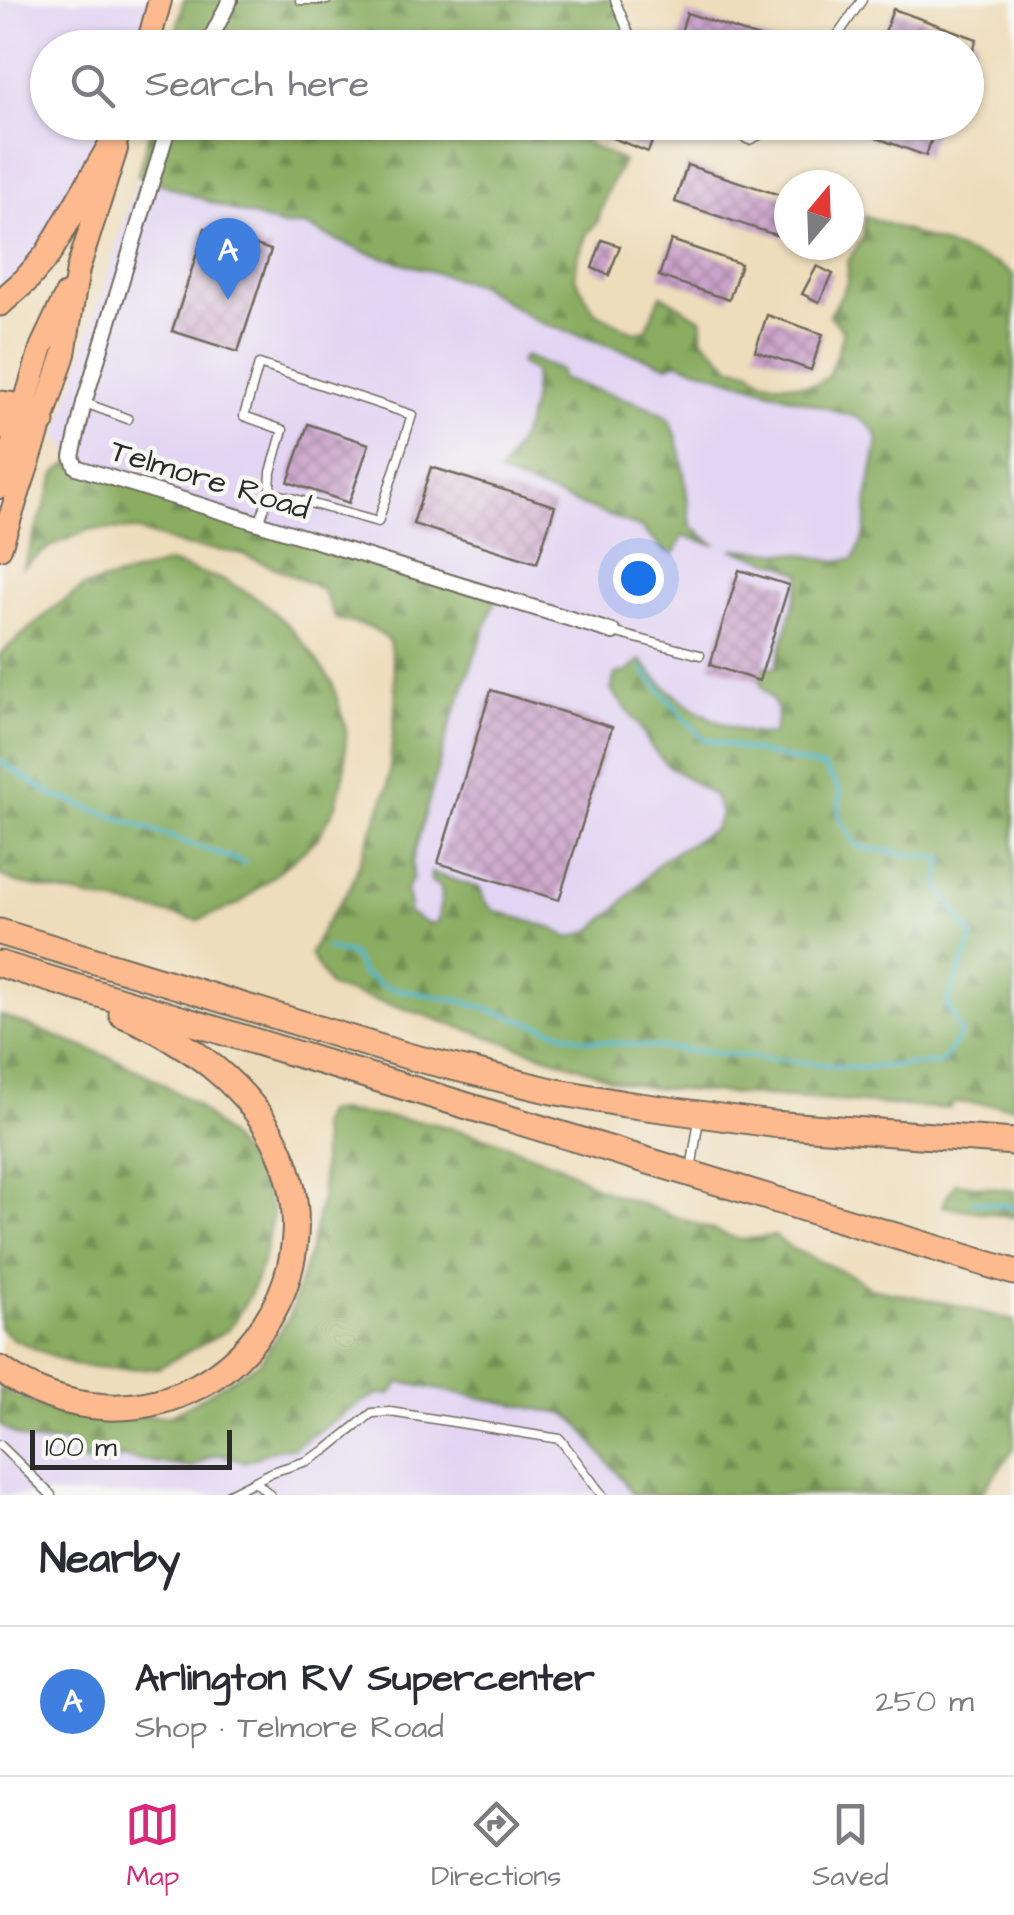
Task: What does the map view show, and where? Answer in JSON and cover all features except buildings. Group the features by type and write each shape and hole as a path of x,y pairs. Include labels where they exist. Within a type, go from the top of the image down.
{"highway":[{"path":"0,303 48,254 114,140"},
{"path":"0,932 410,1057 552,1091 772,1124 1014,1142"},
{"path":"0,967 1014,1272"},
{"path":"0,967 146,1025 182,1045 224,1078 260,1116 282,1154 292,1191 295,1224 290,1270 271,1315 239,1356 198,1386 149,1404 99,1406 52,1397 0,1370"}],"main road":[{"path":"152,30 160,0"},
{"path":"0,487 17,418 64,354 78,269 118,140"},
{"path":"0,548 17,418"}],"street":[{"path":"216,30 230,0"},
{"name":"Telmore Road","path":"164,140 84,403 72,457 76,467 613,632"}],"lane":[{"path":"300,0 327,0"},
{"path":"615,0 628,30"},
{"path":"841,30 862,0"},
{"path":"259,524 283,430 244,416 258,364 412,415 378,522 270,492"},
{"path":"84,403 128,418"},
{"path":"613,632 700,655"},
{"path":"690,1174 700,1115"},
{"path":"228,1495 326,1450 372,1413 390,1412 560,1439 602,1495"},
{"path":"0,1449 18,1460 51,1495"},
{"path":"255,1481 270,1495"}],"shaded area":[{"path":"0,0 155,0 146,30 30,30 30,140 112,140 108,154 0,299"},
{"path":"138,175 232,210 284,226 305,226 362,251 478,285 539,322 667,365 677,362 859,418 874,430 878,440 865,533 854,559 831,561 802,554 738,550 802,574 776,667 763,667 761,686 773,699 779,714 773,734 757,735 708,717 669,691 641,660 611,690 667,765 714,796 721,813 714,829 663,859 592,930 569,938 554,929 493,910 484,900 441,888 437,923 428,924 408,914 406,890 413,878 411,862 448,731 495,597 81,468 58,436","holes":["560,370 561,379 643,405 667,417 676,434 691,526 714,543 682,536 665,551 641,528 500,473 519,444 535,396 534,372"]},
{"path":"400,1382 563,1414 575,1420 634,1495 0,1495 0,1425 39,1443 62,1440 113,1464 120,1457 192,1468 211,1454 245,1462 277,1449 293,1448 364,1401 391,1394"}],"green space":[{"path":"184,0 615,0 628,30 176,30"},
{"path":"147,140 584,140 623,161 577,260 575,277 594,311 634,332 646,330 661,295 702,319 702,338 732,367 751,370 761,379 778,383 816,384 828,377 842,339 842,329 829,315 846,284 849,260 864,260 865,216 997,264 1014,275 1014,1106 953,1102 950,1108 934,1108 653,1088 611,1080 330,987 310,954 351,886 388,788 396,702 389,641 373,628 336,619 322,589 283,571 240,553 186,546 135,530 90,529 50,547 23,567 57,472 69,463 496,598 448,731 412,862 413,878 406,890 408,913 428,924 437,923 442,895 441,888 431,881 431,873 480,888 493,910 570,938 592,930 663,859 714,829 721,814 714,796 667,765 651,747 611,690 615,674 629,671 641,660 666,687 699,712 736,729 773,734 776,708 761,686 762,667 776,667 802,574 732,549 802,554 831,561 854,559 865,533 878,440 874,430 859,418 677,362 667,365 539,322 478,285 362,251 305,226 284,226 138,175"},
{"path":"524,356 560,370 561,379 635,402 669,420 681,456 691,526 716,545 683,536 675,553 665,551 641,528 499,474 520,438 532,401 534,372 520,363"},
{"path":"169,563 226,581 260,600 289,626 332,682 346,729 345,769 336,805 318,838 239,904 198,920 17,883 0,876 0,654 84,587"},
{"path":"0,1015 122,1062 162,1083 196,1105 246,1159 273,1213 263,1260 250,1295 229,1329 158,1368 117,1369 73,1365 13,1339 0,1328"},
{"path":"338,1111 432,1123 495,1140 561,1166 600,1189 740,1240 775,1236 792,1249 851,1275 870,1288 1014,1321 1014,1449 980,1495 634,1495 575,1420 563,1414 400,1382 391,1394 379,1394 364,1401 293,1448 277,1449 245,1462 217,1455 192,1468 120,1457 113,1464 84,1462 64,1442 27,1440 0,1425 0,1389 60,1414 165,1416 260,1362 288,1319 309,1253 322,1196 319,1127 325,1113"},
{"path":"955,1183 1014,1191 1014,1217 942,1206"}],"waterway":[{"path":"326,948 354,956 361,973 385,987 462,1001 586,1040 858,1068 941,1063 961,1034 947,1003 973,938 937,883 944,859 858,847 839,817 840,790 824,768 703,739 642,669"},
{"path":"0,761 50,794 245,863"},
{"path":"971,1201 1014,1207"}],"place":[{"name":"Arlington RV Supercenter","path":"228,300"}]}
